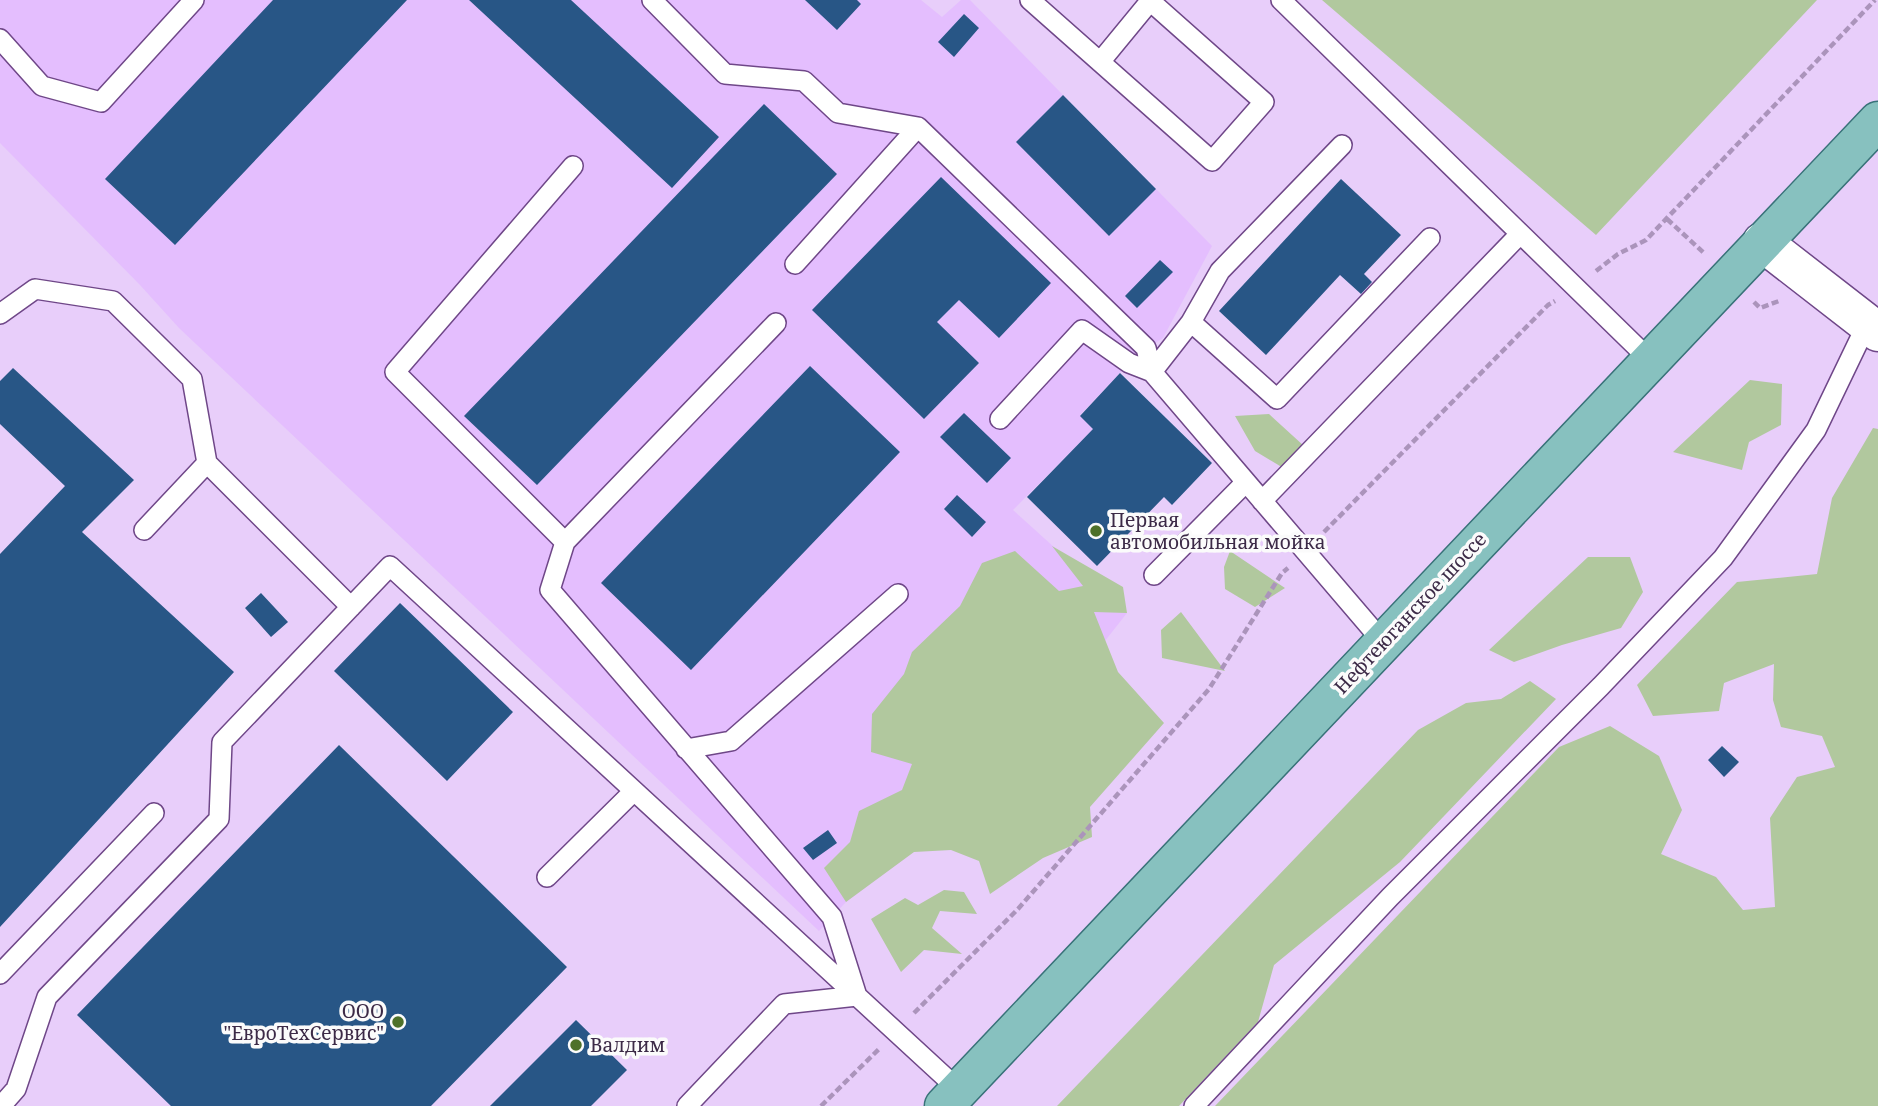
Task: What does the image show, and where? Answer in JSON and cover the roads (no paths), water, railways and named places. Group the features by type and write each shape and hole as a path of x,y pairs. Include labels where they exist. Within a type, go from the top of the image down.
{"main road":[{"name":"Нефтеюганское шоссе","path":"952,1098 1878,121"}],"street":[{"path":"1762,242 1874,324"}],"lane":[{"path":"0,39 42,86 101,102 194,0"},
{"path":"652,0 725,74 804,81 838,113 918,127 1146,348 1152,372 1383,642"},
{"path":"1030,0 1100,62 1212,161 1264,102 1150,0 1100,62"},
{"path":"1281,0 1650,360"},
{"path":"795,264 918,127"},
{"path":"1152,372 1191,322 1220,271 1342,145"},
{"path":"565,542 395,372 573,166"},
{"path":"1262,501 1521,234"},
{"path":"1191,322 1277,399 1430,238"},
{"path":"0,314 35,289 113,301 192,379 207,463 351,607"},
{"path":"776,323 565,542 550,590 832,917 857,996"},
{"path":"1194,1106 1390,897 1601,686 1723,558 1816,430 1874,324"},
{"path":"1000,419 1083,330 1129,363 1152,372"},
{"path":"144,530 207,463"},
{"path":"1154,575 1246,482"},
{"path":"1,1106 16,1089 47,997 219,819 222,742 390,566 896,1031 952,1098"},
{"path":"686,749 731,741 898,594"},
{"path":"547,877 634,791"},
{"path":"0,974 154,813"},
{"path":"687,1106 785,1004 857,996"}],"place":[{"name":"Первая автомобильная мойка","path":"1096,531"},
{"name":"ООО \"ЕвроТехСервис\"","path":"398,1022"},
{"name":"Валдим","path":"576,1045"}]}
